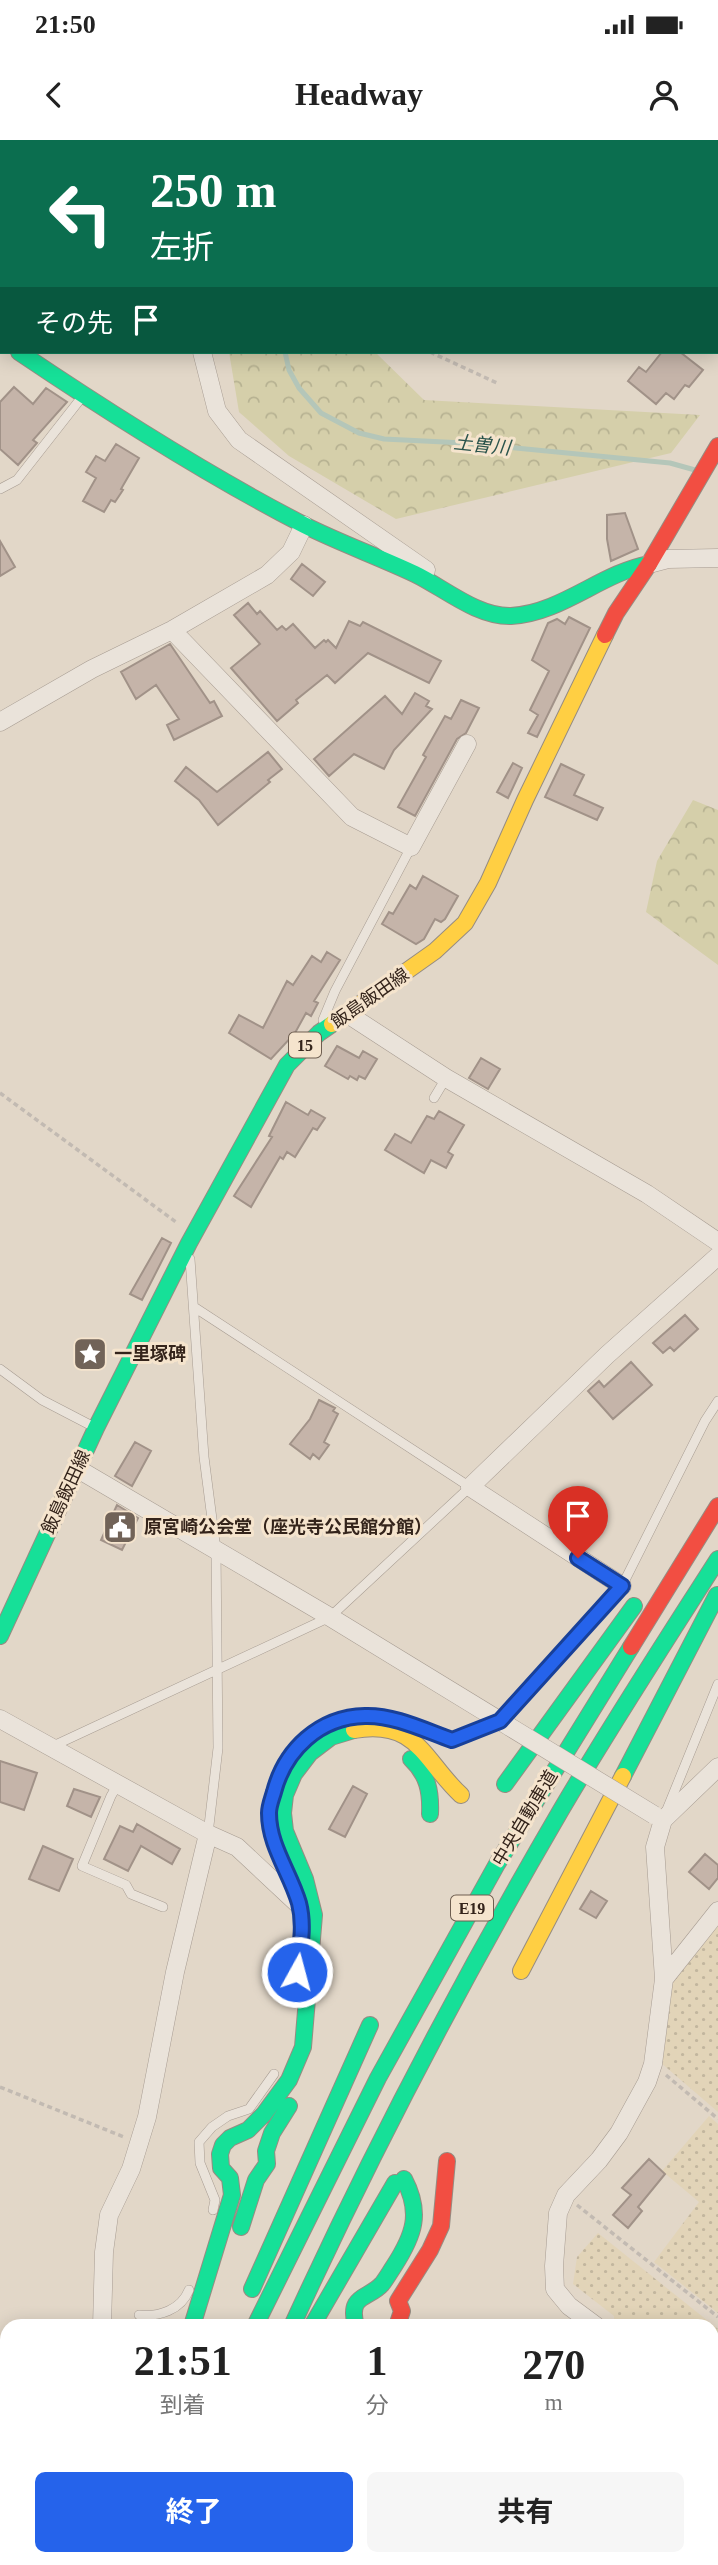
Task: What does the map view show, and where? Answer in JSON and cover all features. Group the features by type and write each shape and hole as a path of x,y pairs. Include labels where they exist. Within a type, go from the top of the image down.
{"main road":[{"path":"22,354 193,464 304,525 427,580 481,608 506,616 520,615 632,567 649,564"},
{"name":"飯島飯田線","path":"0,1636 96,1428 191,1239 287,1065 319,1033 435,951 465,923 488,883 520,809 616,613 649,564 718,446"},
{"path":"656,1576 718,1491"},
{"name":"中央自動車道","path":"258,2319 378,2078 497,1864 718,1506"},
{"name":"中央自動車道","path":"295,2319 334,2232 467,1976 562,1810 718,1559"},
{"path":"521,1971 718,1594"},
{"path":"505,1784 640,1597"},
{"path":"194,2319 232,2194 230,2178 221,2168 221,2151 225,2142 241,2135 259,2121 293,2073 303,2048 314,1916 310,1890 290,1849 284,1823 284,1796 295,1771 314,1748 338,1734 362,1729 386,1730 399,1733 421,1746 431,1755 452,1788 461,1795"},
{"path":"321,1880 301,1833 299,1819 302,1794 313,1770 323,1761 345,1748 357,1744 371,1744"},
{"path":"390,1748 406,1755 424,1772 431,1793 430,1814"},
{"path":"316,2059 328,1941 328,1902"},
{"path":"247,2302 370,2025"},
{"path":"235,2248 256,2179 267,2164 266,2151 278,2122 304,2084"},
{"path":"399,2319 402,2311 398,2301 430,2250 441,2226 447,2161"},
{"path":"316,2319 400,2181 411,2189 416,2218 413,2233 380,2287 369,2291 355,2306 354,2319"}],"street":[{"path":"203,354 218,411 239,440 481,608"},
{"path":"0,722 92,669 172,630 267,575 291,552 304,525"},
{"path":"649,564 668,559 718,558"},
{"path":"172,630 352,817 411,847 467,744"},
{"path":"346,1013 446,1078 647,1194 718,1242"},
{"path":"622,1586 470,1487 607,1355 715,1264"},
{"path":"78,1469 330,1617 658,1817"},
{"path":"0,1719 208,1834 237,1847 300,1911"},
{"path":"587,2319 569,2306 555,2289 558,2213 566,2195 599,2160 619,2133 637,2104 653,2064 664,1979 655,1847 658,1817 718,1767"},
{"path":"105,2318 104,2252 109,2215 131,2169 147,2117 175,1972 208,1834"},
{"path":"664,1979 718,1911"}],"lane":[{"path":"0,489 18,480 83,395"},
{"path":"319,1033 335,991 411,847"},
{"path":"434,1098 446,1078"},
{"path":"191,1239 204,1457 216,1550 218,1748 208,1834"},
{"path":"51,1747 330,1617 470,1487 194,1307"},
{"path":"0,1369 42,1399 96,1428"},
{"path":"404,1723 452,1740 505,1724 622,1586 705,1421 718,1401"},
{"path":"658,1817 718,1685"},
{"path":"118,1784 82,1866 126,1885 131,1894 163,1907"},
{"path":"293,1887 300,1911"},
{"path":"211,2223 215,2200 200,2163 199,2143 212,2127 228,2116 249,2109 280,2067"},
{"path":"241,2135 256,2139 266,2151"},
{"path":"230,2178 243,2183 256,2179"},
{"path":"139,2315 152,2316 171,2310 185,2299 193,2278"},
{"path":"380,2287 398,2301"}],"path":[{"path":"434,354 497,383"},
{"path":"0,1093 191,1239"},
{"path":"653,2064 718,2119"},
{"path":"0,2087 139,2143"},
{"path":"566,2195 718,2317"}],"shaded area":[{"path":"718,1923 718,2112 660,2062 672,1979"},
{"path":"709,2116 718,2124 718,2313 654,2262 699,2202 662,2171"},
{"path":"598,2233 706,2319 614,2319 614,2316 573,2284 577,2257"}],"green space":[{"path":"229,354 377,354 424,400 700,415 671,453 396,519 289,456 239,412"},
{"path":"693,800 718,810 718,965 646,912 657,861"}],"building":[{"path":"660,354 683,354 703,370 689,387 685,385 674,399 666,393 656,404 628,381 639,367 646,372"},
{"path":"14,387 33,404 46,388 67,402 33,440 37,443 18,465 0,449 0,402"},
{"path":"116,444 139,458 121,489 123,490 115,502 111,500 104,512 83,501 96,478 86,472 96,456 105,461"},
{"path":"625,513 638,549 611,561 607,515"},
{"path":"0,541 15,567 0,576"},
{"path":"302,564 325,582 313,596 291,579"},
{"path":"248,603 257,614 260,611 277,630 282,626 286,630 293,624 315,648 328,640 336,648 349,621 360,626 363,622 441,661 429,683 368,653 335,683 327,675 296,700 298,703 277,721 231,668 260,644 234,615"},
{"path":"569,617 590,628 537,737 528,733 538,715 530,710 549,671 532,660 548,623 557,619 565,624"},
{"path":"170,644 210,703 214,701 222,716 174,740 167,725 179,719 156,685 136,699 121,672"},
{"path":"415,693 429,701 426,706 432,709 394,750 384,769 354,754 329,776 314,759 385,696 402,714"},
{"path":"461,700 479,708 466,733 457,739 415,816 398,807 445,716 451,719"},
{"path":"268,752 282,769 218,825 199,800 175,781 186,767 217,792"},
{"path":"513,763 522,768 508,798 497,792"},
{"path":"561,764 584,775 574,795 603,808 597,820 545,797"},
{"path":"423,876 458,896 445,919 441,922 435,919 424,939 416,944 382,924 389,912 393,914 410,885 416,889"},
{"path":"327,952 340,960 314,1001 318,1003 311,1016 306,1013 295,1033 271,1059 229,1033 239,1015 263,1028 287,981 293,985 312,956 321,962"},
{"path":"337,1046 359,1058 363,1051 377,1059 365,1079 359,1076 357,1080 350,1076 348,1079 325,1066"},
{"path":"481,1058 500,1069 488,1089 469,1078"},
{"path":"286,1102 308,1115 311,1110 325,1118 317,1130 313,1128 295,1157 287,1152 283,1159 280,1157 251,1207 234,1196 272,1137 269,1136"},
{"path":"439,1111 464,1125 448,1152 453,1155 446,1168 431,1160 424,1173 385,1150 395,1134 411,1143 427,1116 434,1119"},
{"path":"162,1238 171,1243 142,1300 130,1294"},
{"path":"685,1315 698,1329 674,1351 670,1347 663,1353 653,1343"},
{"path":"631,1362 652,1385 613,1419 588,1391 599,1381 604,1387"},
{"path":"319,1400 335,1408 333,1411 338,1414 324,1442 329,1445 319,1459 313,1454 310,1459 290,1444 310,1419"},
{"path":"135,1442 151,1451 132,1486 115,1476"},
{"name":"原宮崎公会堂（座光寺公民館分館）","path":"117,1505 138,1518 122,1550 101,1540"},
{"path":"0,1761 37,1773 24,1810 0,1802"},
{"path":"353,1786 367,1794 345,1837 329,1829"},
{"path":"74,1789 100,1797 91,1817 67,1806"},
{"path":"137,1824 180,1849 172,1864 141,1846 128,1871 104,1859 120,1826 133,1832"},
{"path":"43,1846 73,1859 59,1891 29,1879"},
{"path":"705,1854 718,1865 718,1878 709,1889 689,1872"},
{"path":"591,1891 607,1901 596,1918 580,1909"},
{"path":"649,2159 665,2174 638,2207 642,2211 628,2228 613,2215 631,2195 622,2188"}],"waterway":[{"name":"土曽川","path":"285,354 289,370 299,388 321,413 359,433 384,439 464,443 670,463 695,470"}],"traffic: fast":[{"path":"22,354 124,421 231,485 304,525 415,574 486,612 511,616 547,608 614,575 649,564"},
{"path":"0,1636 96,1428 189,1243 287,1065 319,1033 332,1024"},
{"path":"295,2319 387,2129 489,1937 580,1778 718,1559"},
{"path":"623,1776 717,1595"},
{"path":"505,1784 634,1606"},
{"path":"258,2319 378,2078 497,1864 631,1647"},
{"path":"194,2319 232,2195 230,2178 221,2168 220,2154 223,2145 230,2138 248,2130 264,2114 289,2080 303,2047 314,1915 305,1879 285,1831 285,1795 294,1774 310,1753 331,1737 354,1730"},
{"path":"411,1759 427,1784 430,1814"},
{"path":"252,2289 370,2025"},
{"path":"241,2227 256,2180 267,2164 266,2151 272,2133 289,2106"},
{"path":"355,2319 354,2308 357,2303 382,2284 411,2234 413,2203 404,2179"},
{"path":"316,2319 395,2183"}],"traffic: slow":[{"path":"332,1024 435,951 465,923 488,883 605,635"},
{"path":"354,1730 375,1728 393,1731 406,1737 418,1746 461,1795"},
{"path":"521,1971 623,1776"}],"traffic: jam":[{"path":"605,635 718,446"},
{"path":"631,1647 718,1506"},
{"path":"399,2319 402,2311 398,2301 430,2250 441,2226 447,2161"}],"place":[{"name":"一里塚碑","path":"90,1354"},
{"name":"原宮崎公会堂（座光寺公民館分館）","path":"120,1527"}],"route":[{"path":"297,1972 302,1929 299,1905 290,1878 272,1841 269,1811 276,1782 295,1749 324,1726 365,1716 393,1719 452,1740 500,1721 622,1586 578,1558"}]}
